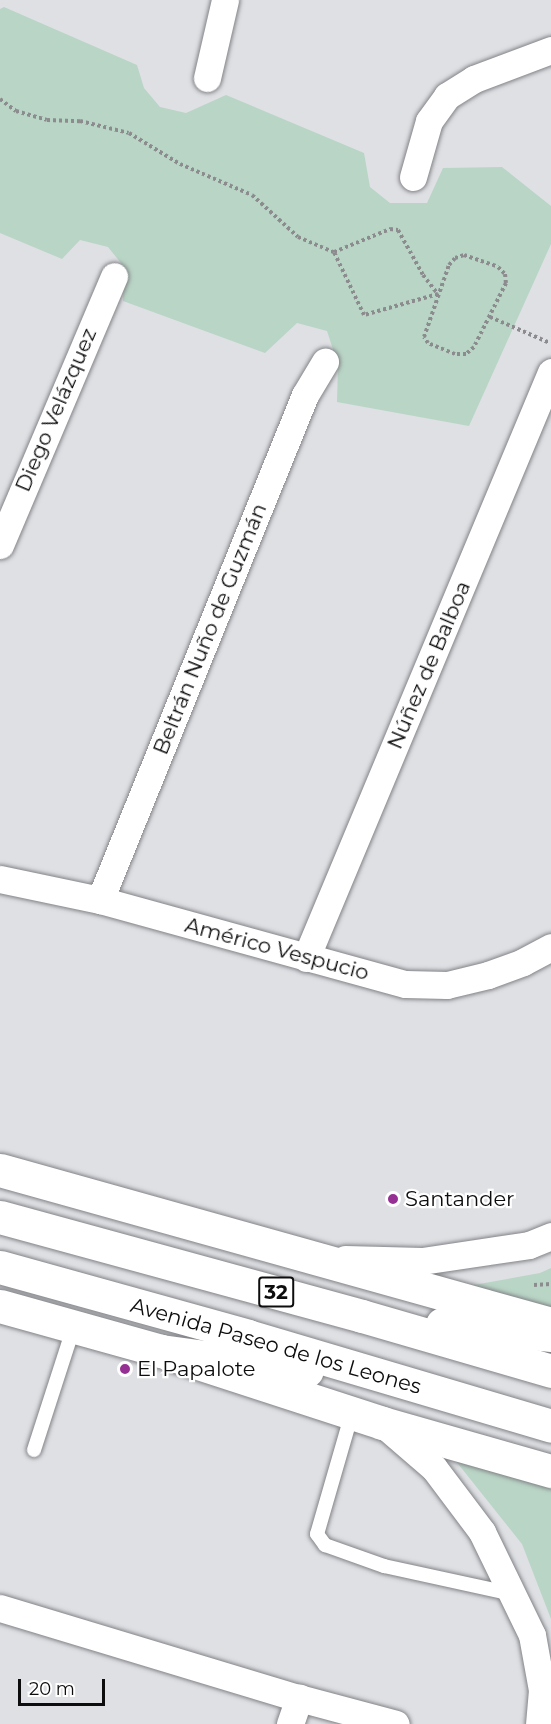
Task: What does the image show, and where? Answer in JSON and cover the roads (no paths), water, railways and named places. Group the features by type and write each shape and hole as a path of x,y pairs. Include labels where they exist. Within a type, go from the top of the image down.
{"main road":[{"path":"0,1170 551,1324"},
{"name":"32","path":"0,1217 362,1316 551,1371"},
{"name":"Avenida Paseo de los Leones","path":"0,1267 248,1336 402,1384 551,1426"},
{"path":"0,1306 160,1351 367,1418 551,1471"},
{"path":"362,1316 551,1335"},
{"path":"160,1351 402,1384"}],"street":[{"path":"207,78 225,0"},
{"path":"413,177 429,121 447,96 474,79 551,50"},
{"name":"Diego Velázquez","path":"0,544 114,276"},
{"name":"Beltrán Nuño de Guzmán","path":"100,900 305,395 325,362"},
{"name":"Núñez de Balboa","path":"306,958 551,372"},
{"name":"Américo Vespucio","path":"1,885 100,900 405,984 447,985 488,975 523,962 551,947"},
{"path":"315,1258 422,1260 529,1245 551,1236"},
{"path":"367,1418 434,1468 482,1532 532,1635 542,1690 539,1724"},
{"path":"0,1608 299,1698 396,1724"},
{"path":"290,1724 299,1698"}],"lane":[{"path":"34,1450 74,1326"},
{"path":"367,1418 317,1534 325,1545 384,1566 514,1594"}],"place":[{"name":"Santander","path":"393,1199"},
{"name":"El Papalote","path":"125,1369"}]}
